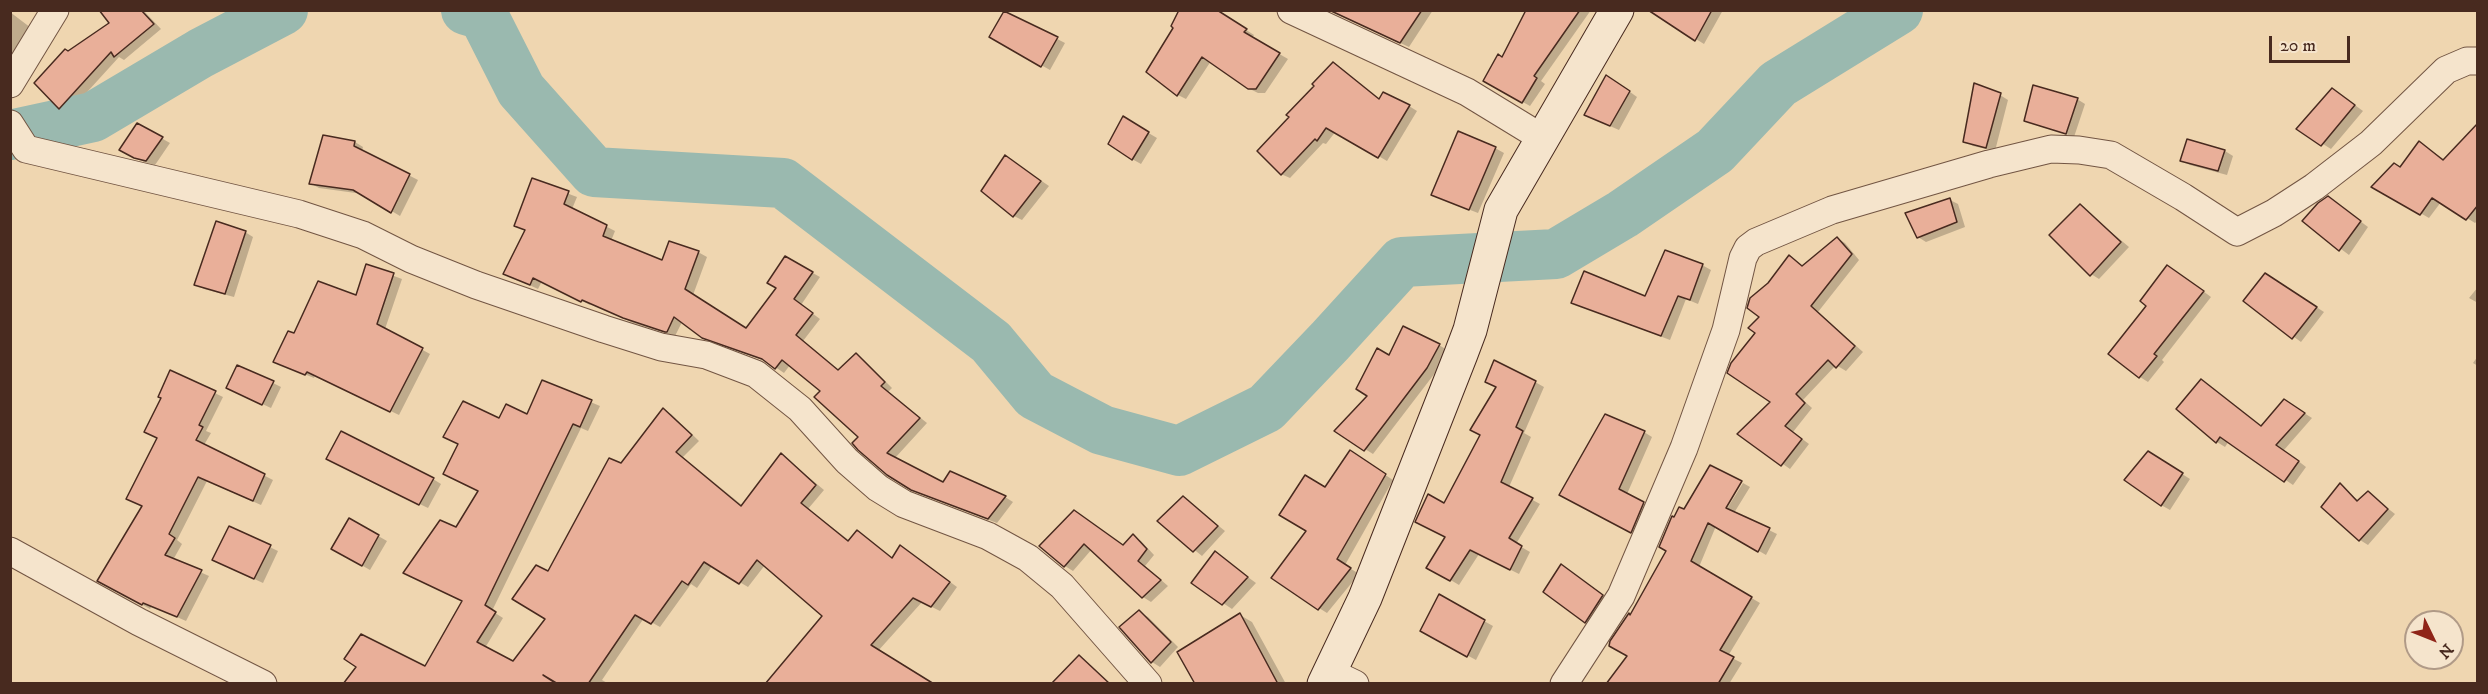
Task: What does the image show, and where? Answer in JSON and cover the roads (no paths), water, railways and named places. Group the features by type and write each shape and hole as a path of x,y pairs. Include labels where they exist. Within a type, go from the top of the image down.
{"street":[{"path":"10,84 55,10"},
{"path":"1291,10 1467,93 1544,139"},
{"path":"1337,680 1365,598 1470,330 1480,285 1502,210 1617,10"},
{"path":"1564,684 1621,596 1684,448 1726,330 1743,258 1748,248 1756,242 1832,210 1989,164 2051,149 2111,155 2237,232 2274,213 2314,187 2371,143 2445,70 2466,61 2478,61"},
{"path":"10,124 26,149 299,214 363,235 411,259 487,289 615,333 661,347 706,355 756,374 800,409 847,461 878,488 904,504 988,536 1036,565 1062,586 1148,684"},
{"path":"10,551 139,622 263,684"}],"waterway":[{"path":"10,135 93,117 201,53 283,10"},
{"path":"466,10 483,15 521,90 594,172 783,183 991,342 1035,395 1102,430 1179,451 1266,408 1402,262 1556,254 1623,214 1715,151 1778,84 1898,10"}]}
